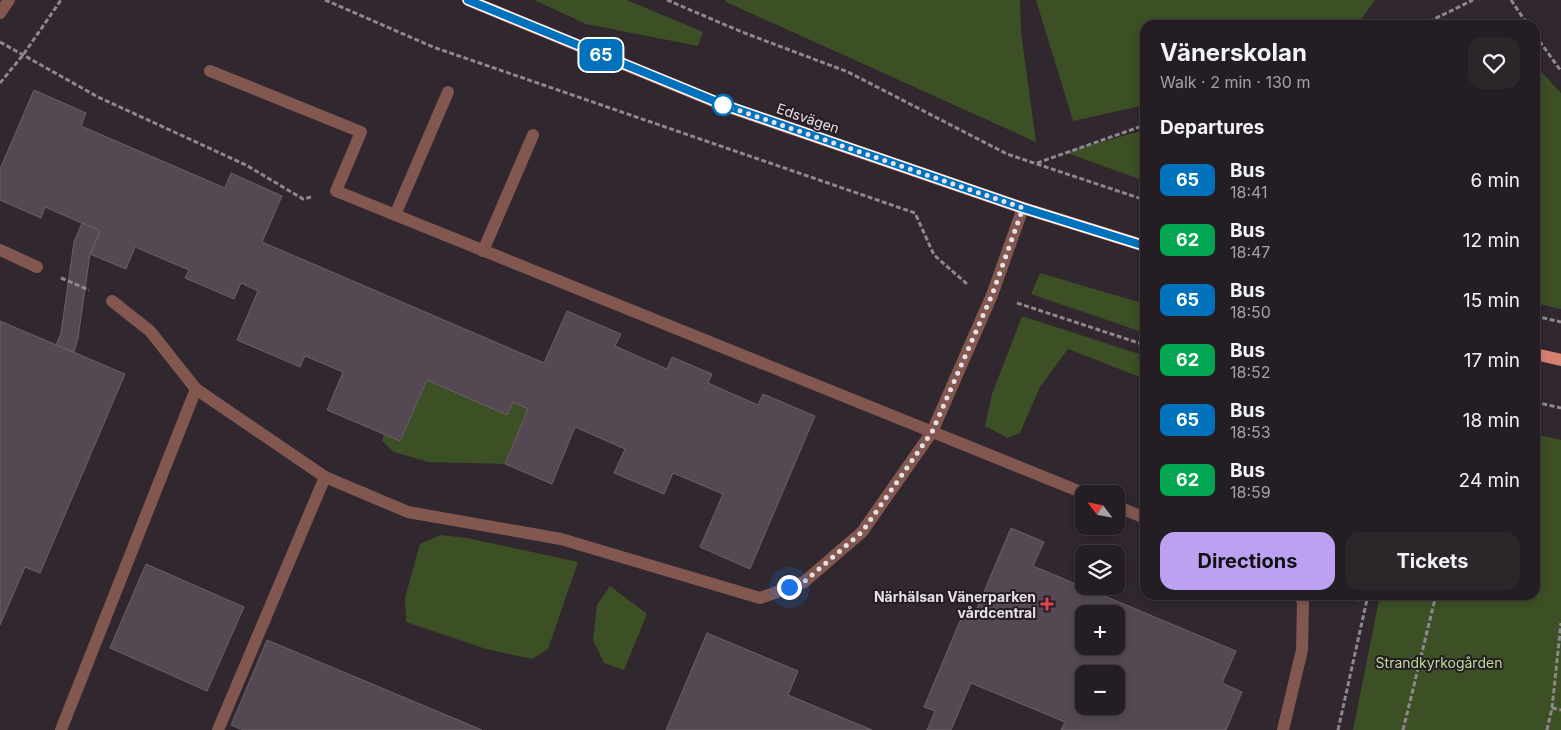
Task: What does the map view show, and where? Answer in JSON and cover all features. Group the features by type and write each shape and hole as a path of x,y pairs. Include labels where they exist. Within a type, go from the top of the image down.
{"main road":[{"name":"Edsvägen","path":"468,0 724,105 1023,208 1140,244"},
{"path":"1540,355 1561,360"}],"street":[{"path":"0,12 9,0"},
{"path":"210,71 361,132 336,191 1075,490"},
{"path":"395,215 448,92"},
{"path":"483,250 533,134"},
{"path":"112,301 150,331 196,390 325,477 408,512 560,538 760,598 804,582 862,532 932,432 992,295 1023,208"},
{"path":"0,250 37,267"},
{"path":"61,730 196,390"},
{"path":"218,730 325,477"},
{"path":"1125,510 1140,516"},
{"path":"1283,730 1302,650 1303,600"}],"path":[{"path":"0,83 23,55 61,0"},
{"path":"325,0 432,47 915,213 934,255 968,285 992,295 1140,343"},
{"path":"667,0 742,32 848,72 1007,154 1140,198"},
{"path":"1432,20 1473,0"},
{"path":"1512,0 1525,20"},
{"path":"0,42 98,97 246,165 303,199 336,191"},
{"path":"1540,42 1561,71"},
{"path":"1036,164 1140,127"},
{"path":"37,267 112,301"},
{"path":"1540,317 1561,322"},
{"path":"1540,403 1561,408"},
{"path":"1338,730 1367,600"},
{"path":"1403,730 1435,600"},
{"path":"1547,730 1552,708 1561,623"},
{"path":"1552,708 1561,710"}],"green space":[{"path":"534,0 627,0 703,32 698,46 586,24"},
{"path":"726,0 1020,0 1021,32 1036,142 726,2"},
{"path":"1036,0 1375,0 1361,20 1140,20 1140,106 1073,121"},
{"path":"1540,70 1561,93 1561,309 1540,304"},
{"path":"1140,131 1140,179 1064,152"},
{"path":"1040,273 1140,303 1140,331 1031,294"},
{"path":"1022,316 1140,354 1140,377 1068,349 1040,387 1020,433 1008,438 985,426 992,394"},
{"path":"427,380 507,414 513,402 528,409 505,464 428,462 394,452 382,441 384,434 400,441"},
{"name":"Strandkyrkogården","path":"1540,435 1561,440 1561,730 1353,730 1379,600 1540,600"},
{"path":"440,535 467,538 578,562 548,649 532,659 486,649 406,622 405,598 420,544"},
{"path":"610,586 647,614 624,670 604,663 593,640 597,605"}],"building":[{"path":"34,90 86,113 81,126 225,188 231,173 282,196 262,242 544,363 567,311 621,334 615,346 667,369 672,357 712,374 708,383 758,405 763,394 815,416 750,569 700,547 723,494 673,473 664,494 614,473 625,449 575,427 552,484 505,464 528,409 513,402 507,415 427,380 400,441 327,410 343,372 305,356 300,367 237,340 258,291 241,283 234,299 185,278 189,270 135,247 126,269 90,254 100,231 45,207 41,218 0,200 0,169"},
{"path":"82,223 100,231 90,254 78,338 74,352 56,345 61,333 74,242"},
{"path":"0,321 125,374 40,573 25,567 0,625"},
{"path":"1011,528 1044,542 1033,566 1075,584 1075,595 1102,595 1236,651 1222,683 1242,692 1226,730 1061,730 1065,722 971,683 951,730 927,730 935,711 924,707 962,616 972,620"},
{"path":"146,564 244,607 207,691 110,648"},
{"path":"707,633 798,671 788,695 872,730 666,730"},
{"path":"267,640 482,730 243,730 231,725"}],"bus line":[{"name":"65","path":"468,0 724,105 1023,208 1140,244"}],"place":[{"name":"Närhälsan Vänerparken vårdcentral","path":"1047,604"}],"route":[{"path":"723,105 1023,208 992,295 932,432 862,532 804,582 789,587"}]}
